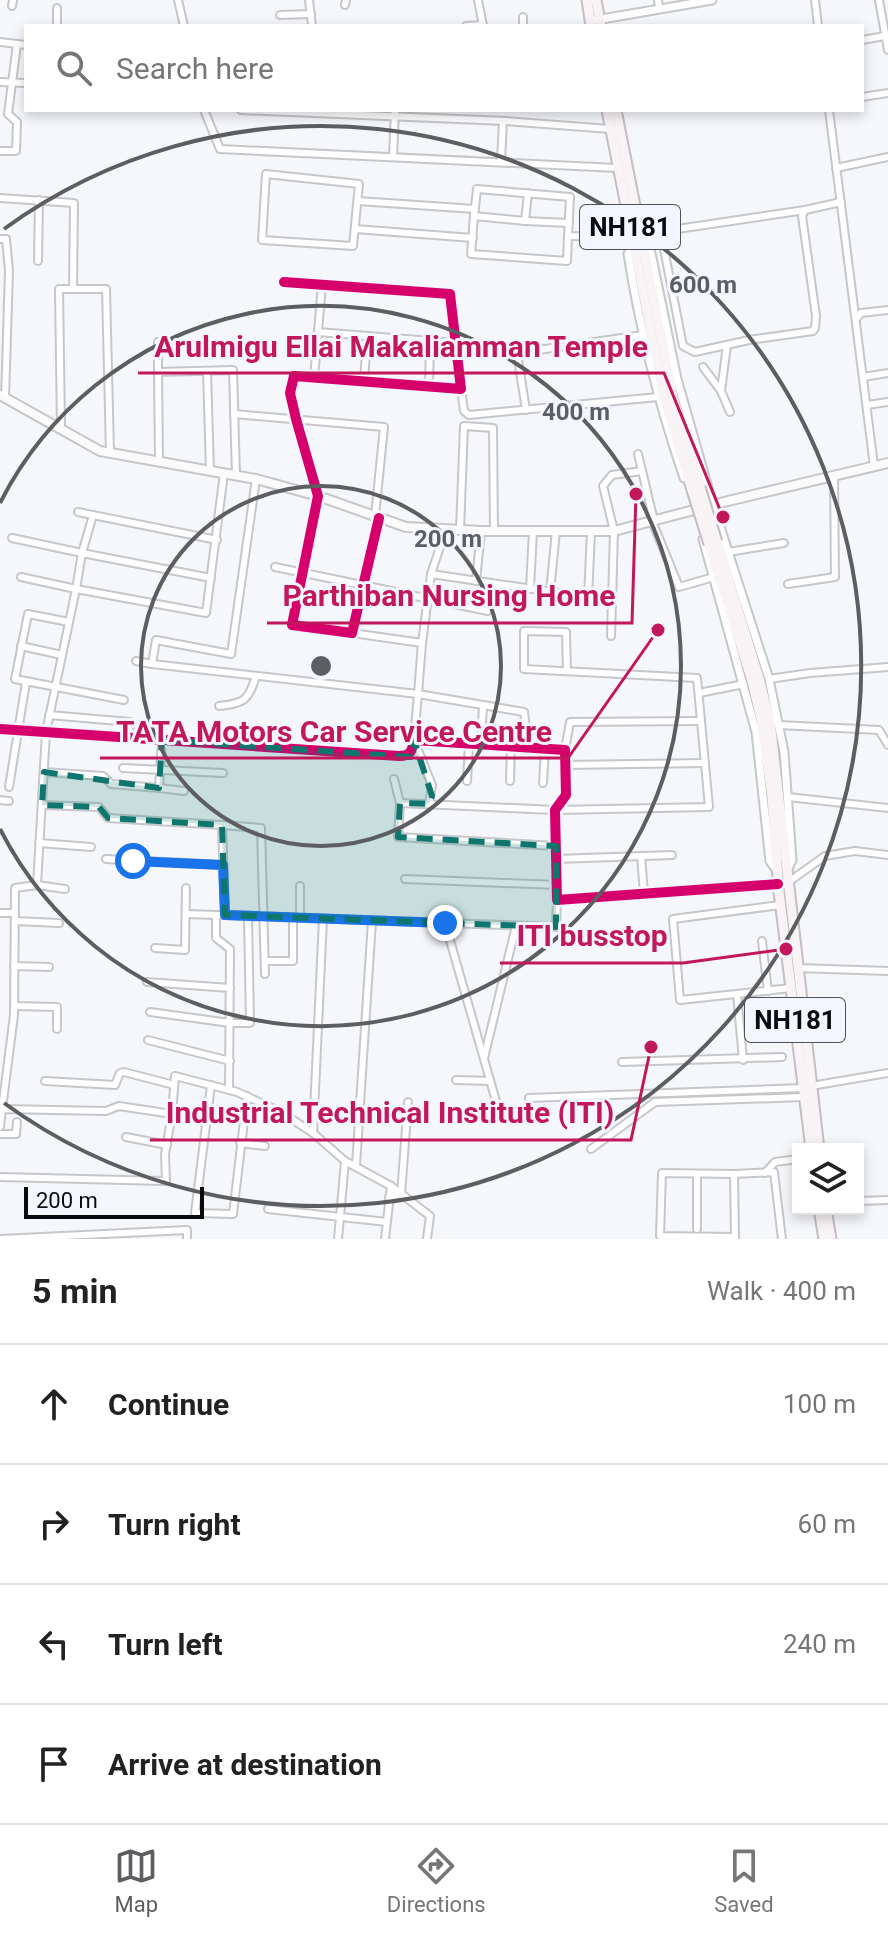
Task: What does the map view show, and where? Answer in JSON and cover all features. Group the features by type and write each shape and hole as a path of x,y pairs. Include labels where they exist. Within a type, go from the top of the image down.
{"highway":[{"path":"587,0 596,23"},
{"path":"596,0 596,23"},
{"name":"NH181","path":"607,112 657,343 761,700 776,766 782,878 797,968 810,1143"},
{"name":"NH181","path":"616,112 635,240"},
{"name":"NH181","path":"782,878 780,905 791,988 806,1090 818,1143"},
{"path":"820,1215 824,1239"},
{"path":"827,1215 831,1239"}],"main road":[{"path":"2,396 100,451 256,479 318,496 406,527 481,531 614,531 888,463"}],"street":[{"path":"178,0 184,24"},
{"path":"309,0 312,24"},
{"path":"478,0 483,24"},
{"path":"596,23 658,4 712,0"},
{"path":"815,0 818,24"},
{"path":"879,0 885,18 888,50"},
{"path":"57,8 57,24"},
{"path":"280,15 311,14"},
{"path":"523,17 523,24"},
{"path":"864,40 885,36"},
{"path":"0,42 24,45"},
{"path":"0,151 16,151 17,122 8,114 17,44"},
{"path":"0,82 24,83"},
{"path":"864,97 888,93"},
{"path":"205,112 220,149 617,168"},
{"path":"344,112 610,129"},
{"path":"501,161 506,112"},
{"path":"829,112 874,466"},
{"path":"393,157 395,113"},
{"path":"836,168 888,157"},
{"path":"266,174 359,184 355,229 353,246 262,240 266,174"},
{"path":"477,189 528,193 570,197 567,261 471,254 477,189"},
{"path":"525,221 528,193"},
{"path":"0,198 74,203 73,289"},
{"path":"38,261 39,200"},
{"path":"358,201 475,212 525,221 569,223"},
{"path":"805,210 802,216 803,236 816,316 815,328 805,333 695,352 683,346 662,239 664,231 841,202"},
{"path":"355,229 473,238"},
{"path":"568,236 635,240 651,253 677,379 713,505 769,679 779,725 792,860 782,878"},
{"path":"0,239 6,239 9,271 2,396"},
{"path":"635,240 628,254 643,335 658,397 695,510 744,684 759,755 770,861 782,878"},
{"path":"284,282 450,294 464,411 469,415 658,397"},
{"path":"314,378 322,285"},
{"path":"61,429 59,289 106,289 110,452"},
{"path":"856,319 861,313 888,310"},
{"path":"318,332 456,343"},
{"path":"526,410 517,353 643,335"},
{"path":"364,382 367,336"},
{"path":"429,387 430,341"},
{"path":"158,342 159,461"},
{"path":"721,391 727,345"},
{"path":"703,367 721,391 730,412"},
{"path":"158,372 233,370 236,476"},
{"path":"207,371 210,471"},
{"path":"863,377 888,373"},
{"path":"422,643 292,625 318,496 290,393 294,376 461,389"},
{"path":"867,405 888,402"},
{"path":"234,414 384,427 377,517 352,633"},
{"path":"278,414 296,419"},
{"path":"460,530 464,426 493,428 494,531"},
{"path":"638,454 653,521 679,587 714,577"},
{"path":"611,636 614,531 603,486 612,475 642,471"},
{"path":"21,577 206,613 224,473"},
{"path":"788,584 835,577 834,476"},
{"path":"229,673 256,479"},
{"path":"78,512 217,540"},
{"path":"37,885 46,732 82,553 93,515"},
{"path":"0,729 407,756 412,752 414,740 431,574 443,538 442,529"},
{"path":"476,581 481,531"},
{"path":"530,589 533,531"},
{"path":"550,592 556,531"},
{"path":"588,598 591,531"},
{"path":"12,538 211,578"},
{"path":"728,552 784,543"},
{"path":"275,567 488,611"},
{"path":"431,574 566,594"},
{"path":"69,622 28,614 15,679 124,700"},
{"path":"400,803 555,810 709,807 697,678 524,669 524,631 566,632 567,671"},
{"path":"152,664 156,640 231,654"},
{"path":"21,646 62,655"},
{"path":"136,661 418,694 524,712 528,747"},
{"path":"769,679 888,667"},
{"path":"219,706 240,704 249,696 256,676"},
{"path":"9,787 26,682"},
{"path":"699,693 744,684"},
{"path":"481,744 483,705"},
{"path":"49,715 130,722 129,738"},
{"path":"186,914 556,927 555,810 566,795 565,750 570,722 701,721"},
{"path":"779,725 879,730 888,745"},
{"path":"159,788 162,740"},
{"path":"414,740 565,750"},
{"path":"414,740 432,785 429,804"},
{"path":"467,781 469,743"},
{"path":"510,781 511,746"},
{"path":"543,783 545,749"},
{"path":"565,765 705,763"},
{"path":"123,768 223,773"},
{"path":"44,772 103,776 111,784 184,791"},
{"path":"394,779 400,803 398,837 556,846"},
{"path":"788,797 888,808"},
{"path":"0,800 9,801"},
{"path":"42,805 99,807 108,818 261,828 265,974"},
{"path":"222,825 225,915"},
{"path":"39,843 91,847"},
{"path":"557,900 644,894 782,878 825,856 855,851 888,855"},
{"path":"556,859 672,855"},
{"path":"641,856 644,894"},
{"path":"106,859 223,865"},
{"path":"405,879 557,885"},
{"path":"0,1127 4,1068 14,1006 15,888 37,885 65,889"},
{"path":"265,961 293,961 300,886"},
{"path":"155,948 185,950 186,888"},
{"path":"780,905 673,919 680,1000 791,988"},
{"path":"0,913 59,923"},
{"path":"216,915 216,938 230,949 229,1090"},
{"path":"150,1012 250,1023 248,916"},
{"path":"313,1133 323,919"},
{"path":"338,1239 351,1163 357,1156 372,921"},
{"path":"445,923 496,1101"},
{"path":"484,1059 516,926"},
{"path":"762,941 768,991"},
{"path":"14,966 49,967"},
{"path":"797,968 888,971"},
{"path":"147,982 230,988"},
{"path":"737,994 743,1060"},
{"path":"14,1006 57,1007 57,1029"},
{"path":"148,1040 230,1061"},
{"path":"622,1062 782,1057"},
{"path":"45,1081 115,1085 120,1073 124,1072 174,1085"},
{"path":"591,1149 655,1102 806,1090 888,1073"},
{"path":"0,1177 166,1181 175,1076 247,1096 281,1112 430,1216 427,1239"},
{"path":"456,1080 490,1081"},
{"path":"211,1085 195,1213 233,1214 247,1096"},
{"path":"529,1098 806,1090"},
{"path":"401,1194 408,1102"},
{"path":"1,1109 106,1111 119,1106 172,1114"},
{"path":"0,1134 16,1134 17,1122"},
{"path":"126,1137 167,1145"},
{"path":"240,1143 265,1146"},
{"path":"765,1173 775,1162 792,1160"},
{"path":"734,1174 735,1238 660,1238 662,1173 774,1172 782,1239"},
{"path":"697,1174 697,1229"},
{"path":"385,1239 391,1186"},
{"path":"389,1197 401,1194"},
{"path":"864,1201 888,1200"},
{"path":"268,1209 387,1222"},
{"path":"0,1239 121,1236 187,1230 187,1239"}],"highlighted area":[{"path":"162,740 411,757 414,740 432,796 429,804 400,803 398,837 556,846 556,927 225,915 222,825 108,818 99,807 42,805 44,772 159,788"}],"cycle path":[{"path":"284,282 450,294 461,389 294,376 290,393 318,496 292,625 352,633 379,518"},
{"path":"0,729 399,756 410,752 414,740 565,750 566,795 555,810 557,900 778,884"}],"place":[{"name":"Parthiban Nursing Home","path":"636,494"},
{"name":"Arulmigu Ellai Makaliamman Temple","path":"723,517"},
{"name":"TATA Motors Car Service Centre","path":"658,630"},
{"name":"ITI busstop","path":"786,949"},
{"name":"Industrial Technical Institute (ITI)","path":"651,1047"}],"route":[{"path":"133,861 223,865 225,915 445,923"}]}
